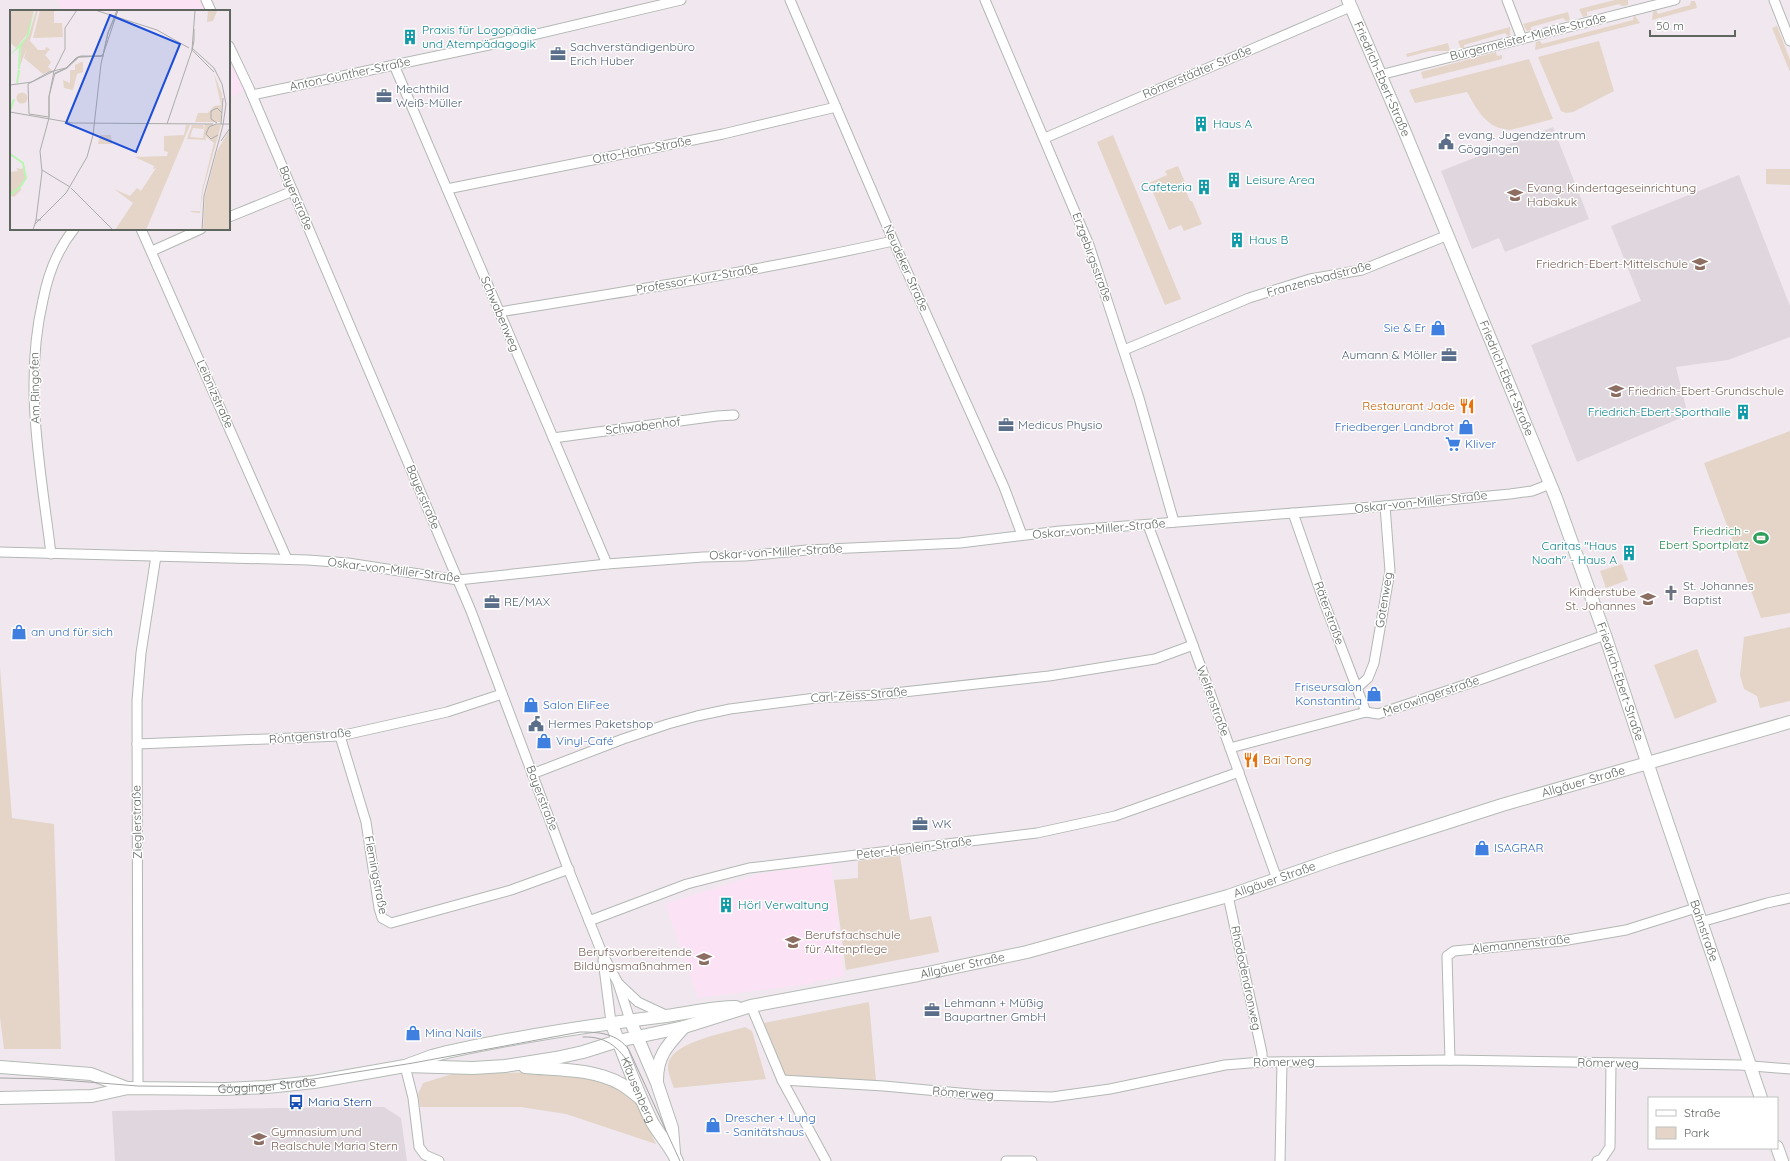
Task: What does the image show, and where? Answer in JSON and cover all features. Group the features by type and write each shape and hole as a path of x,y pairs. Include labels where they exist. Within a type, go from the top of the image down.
{"main road":[{"name":"Friedrich-Ebert-Straße","path":"1349,4 1448,236 1550,484 1605,634 1647,763"},
{"name":"Allgäuer Straße","path":"637,1038 684,1027 751,1006 918,975 1020,953 1094,934 1228,896 1502,805 1790,722"},
{"name":"Bahnstraße","path":"1647,763 1761,1097"},
{"name":"Allgäuer Straße","path":"630,1020 668,1016 718,1007 751,1006"},
{"name":"Gögginger Straße","path":"0,1098 92,1096 133,1088 240,1089 320,1081 405,1066 432,1056 475,1046 630,1020"},
{"name":"Klausenberg","path":"630,1020 657,1083 672,1128 675,1157"},
{"name":"Klausenberg","path":"611,1022 641,1099 653,1123 675,1157"},
{"path":"657,1083 657,1067 662,1053 684,1027"},
{"name":"Gögginger Straße","path":"405,1066 473,1068 505,1066 583,1052 637,1038"},
{"path":"505,1066 576,1071 599,1075 621,1084 641,1099"},
{"name":"Gögginger Straße","path":"0,1067 91,1074 133,1088"},
{"path":"1778,1149 1782,1161"}],"street":[{"path":"206,0 211,10"},
{"name":"Anton-Günther-Straße","path":"252,95 566,28 681,0"},
{"name":"Neudeker Straße","path":"790,0 893,241 1004,487 1022,535"},
{"name":"Erzgebirgsstraße","path":"984,0 1089,245 1124,350 1174,522"},
{"path":"1507,0 1522,39"},
{"path":"1638,0 1641,9"},
{"name":"Bürgermeister-Miehle-Straße","path":"1380,75 1675,0"},
{"path":"1774,0 1790,41"},
{"name":"Römerstädter Straße","path":"1044,138 1349,4"},
{"name":"Bayerstraße","path":"230,48 252,95 458,580 589,921 602,953 618,983 630,1020"},
{"name":"Schwabenweg","path":"394,65 607,564"},
{"name":"Otto-Hahn-Straße","path":"447,189 723,134 836,107"},
{"path":"230,217 292,191"},
{"name":"Am Ringofen","path":"51,554 34,415 34,355 37,325 49,276 59,252 73,230"},
{"name":"Leibnizstraße","path":"142,230 287,559"},
{"path":"152,251 199,230"},
{"name":"Franzensbadstraße","path":"1124,350 1249,298 1310,279 1362,270 1448,236"},
{"name":"Professor-Kurz-Straße","path":"499,312 753,270 822,257 893,241"},
{"name":"Schwabenhof","path":"553,438 734,415"},
{"name":"Oskar-von-Miller-Straße","path":"0,552 287,559 348,563 458,580 607,564 703,556 745,556 807,550 960,542 1060,531 1386,506 1510,494 1532,491 1550,484"},
{"name":"Gotenweg","path":"1357,688 1368,678 1374,663 1390,570 1386,506"},
{"name":"Räterstraße","path":"1294,514 1366,712"},
{"name":"Welfenstraße","path":"1148,525 1277,879"},
{"name":"Zieglerstraße","path":"133,1088 137,701 141,653 156,556"},
{"name":"Merowingerstraße","path":"1230,748 1366,712 1378,714 1485,678 1605,634"},
{"name":"Carl-Zeiss-Straße","path":"532,774 649,730 684,719 717,712 816,698 876,695 1049,676 1155,659 1193,645"},
{"name":"Röntgenstraße","path":"136,744 296,739 340,736 447,712 502,694"},
{"name":"Flemingstraße","path":"340,736 366,822 379,908 382,918 390,923 511,890 569,869"},
{"name":"Peter-Henlein-Straße","path":"589,921 687,884 749,868 1037,833 1115,816 1239,772"},
{"name":"Rhododendronweg","path":"1228,896 1262,1053 1262,1062"},
{"path":"1701,922 1790,898"},
{"name":"Alemannenstraße","path":"1450,1060 1447,956 1454,952 1562,941 1626,930 1696,908"},
{"name":"Bayerstraße","path":"602,953 611,1022"},
{"name":"Bayerstraße","path":"618,983 638,1002 668,1016"},
{"path":"751,1006 782,1080 826,1161"},
{"name":"Römerweg","path":"782,1080 884,1086 982,1095 1052,1097 1110,1089 1225,1065 1262,1062 1450,1060 1611,1063 1790,1069"},
{"path":"1280,1161 1282,1062"},
{"path":"1597,1161 1602,1159 1610,1147 1611,1063"},
{"path":"405,1066 413,1098 419,1147 425,1155 439,1161"},
{"path":"1006,1161 1032,1161"}],"shaded area":[{"path":"57,0 206,0 211,10 62,10"},
{"path":"230,48 249,88 230,98"},
{"name":"Evang. Kindertageseinrichtung Habakuk","path":"1553,127 1589,219 1505,252 1499,238 1472,249 1441,171"},
{"path":"1739,175 1790,306 1790,337 1728,360 1676,367 1688,415 1577,462 1531,345 1641,301 1611,226"},
{"path":"831,864 844,976 814,982 811,984 698,998 665,904 759,874"},
{"name":"Gymnasium und Realschule Maria Stern","path":"384,1107 401,1118 407,1161 115,1161 112,1111"}],"green space":[{"path":"1615,0 1628,0 1628,5 1622,6 1619,4 1587,12 1587,16 1583,17 1579,9"},
{"path":"1691,1 1695,1 1697,8 1652,20 1653,12 1656,10 1658,14 1690,5"},
{"path":"1568,12 1570,20 1566,21 1563,18 1531,27 1531,30 1527,31 1523,24"},
{"path":"1634,16 1640,23 1535,50 1536,42 1540,41 1542,44 1633,20"},
{"path":"1777,26 1790,60 1790,72 1772,28"},
{"path":"1510,27 1510,35 1508,36 1505,33 1464,45 1464,48 1461,49 1458,41"},
{"path":"1599,41 1614,91 1573,112 1566,113 1561,111 1538,57"},
{"path":"1448,43 1450,51 1430,51 1407,57 1406,54"},
{"path":"1496,52 1497,56 1502,55 1502,59 1423,79 1421,72"},
{"path":"1529,59 1553,119 1510,130 1502,129 1489,122 1479,112 1467,92 1415,103 1409,90"},
{"path":"1113,135 1181,299 1165,305 1097,142"},
{"path":"1178,166 1187,187 1185,189 1202,224 1184,231 1181,225 1169,230 1149,183 1167,175 1165,171"},
{"path":"1766,169 1790,169 1790,185 1766,184"},
{"name":"Friedrich - Ebert Sportplatz","path":"1790,431 1790,613 1761,618 1704,463"},
{"path":"1622,564 1628,580 1606,588 1600,571"},
{"path":"1790,627 1790,701 1760,708 1757,696 1744,689 1740,675 1744,637"},
{"path":"1697,649 1717,702 1675,719 1654,665"},
{"path":"0,667 12,818 54,824 61,1049 4,1049 0,1017"},
{"path":"900,856 910,920 931,916 939,952 846,970 834,880 858,878 858,861"},
{"path":"869,1002 876,1081 785,1075 764,1023"},
{"path":"745,1027 752,1031 766,1079 674,1088 669,1074 668,1064 674,1054 692,1043"},
{"path":"549,1072 592,1078 623,1090 639,1107 656,1144 566,1114 521,1107 420,1107 418,1094 423,1083 452,1074"}],"tram line":[{"path":"0,1078 50,1079 138,1086 239,1087 267,1085 413,1063 580,1032 594,1032 619,1040 629,1050 680,1161"},
{"path":"583,1037 592,1037 607,1042 624,1056 633,1070"}],"place":[{"name":"Praxis für Logopädie und Atempädagogik","path":"410,37"},
{"name":"Sachverständigenbüro Erich Huber","path":"558,54"},
{"name":"Mechthild Weiß-Müller","path":"384,96"},
{"name":"Haus A","path":"1201,124"},
{"name":"evang. Jugendzentrum Göggingen","path":"1446,142"},
{"name":"Leisure Area","path":"1234,180"},
{"name":"Cafeteria","path":"1204,187"},
{"name":"Evang. Kindertageseinrichtung Habakuk","path":"1515,195"},
{"name":"Haus B","path":"1237,240"},
{"name":"Friedrich-Ebert-Mittelschule","path":"1700,264"},
{"name":"Sie & Er","path":"1438,328"},
{"name":"Aumann & Möller","path":"1449,355"},
{"name":"Friedrich-Ebert-Grundschule","path":"1616,391"},
{"name":"Restaurant Jade","path":"1467,406"},
{"name":"Friedrich-Ebert-Sporthalle","path":"1743,412"},
{"name":"Medicus Physio","path":"1006,425"},
{"name":"Friedberger Landbrot","path":"1466,427"},
{"name":"Kliver","path":"1453,444"},
{"name":"Friedrich - Ebert Sportplatz","path":"1761,538"},
{"name":"Caritas \"Haus Noah\" - Haus A","path":"1629,553"},
{"name":"St. Johannes Baptist","path":"1671,593"},
{"name":"Kinderstube St. Johannes","path":"1648,599"},
{"name":"RE/MAX","path":"492,602"},
{"name":"an und für sich","path":"19,632"},
{"name":"Friseursalon Konstantina","path":"1374,694"},
{"name":"Salon EliFee","path":"531,705"},
{"name":"Hermes Paketshop","path":"536,724"},
{"name":"Vinyl-Café","path":"544,741"},
{"name":"Bai Tong","path":"1251,760"},
{"name":"WK","path":"920,824"},
{"name":"ISAGRAR","path":"1482,848"},
{"name":"Hörl Verwaltung","path":"726,905"},
{"name":"Berufsfachschule für Altenpflege","path":"793,942"},
{"name":"Berufsvorbereitende Bildungsmaßnahmen","path":"704,959"},
{"name":"Lehmann + Müßig Baupartner GmbH","path":"932,1010"},
{"name":"Mina Nails","path":"413,1033"},
{"name":"Maria Stern","path":"296,1102"},
{"name":"Drescher + Lung - Sanitätshaus","path":"713,1125"},
{"name":"Gymnasium und Realschule Maria Stern","path":"259,1139"}]}
